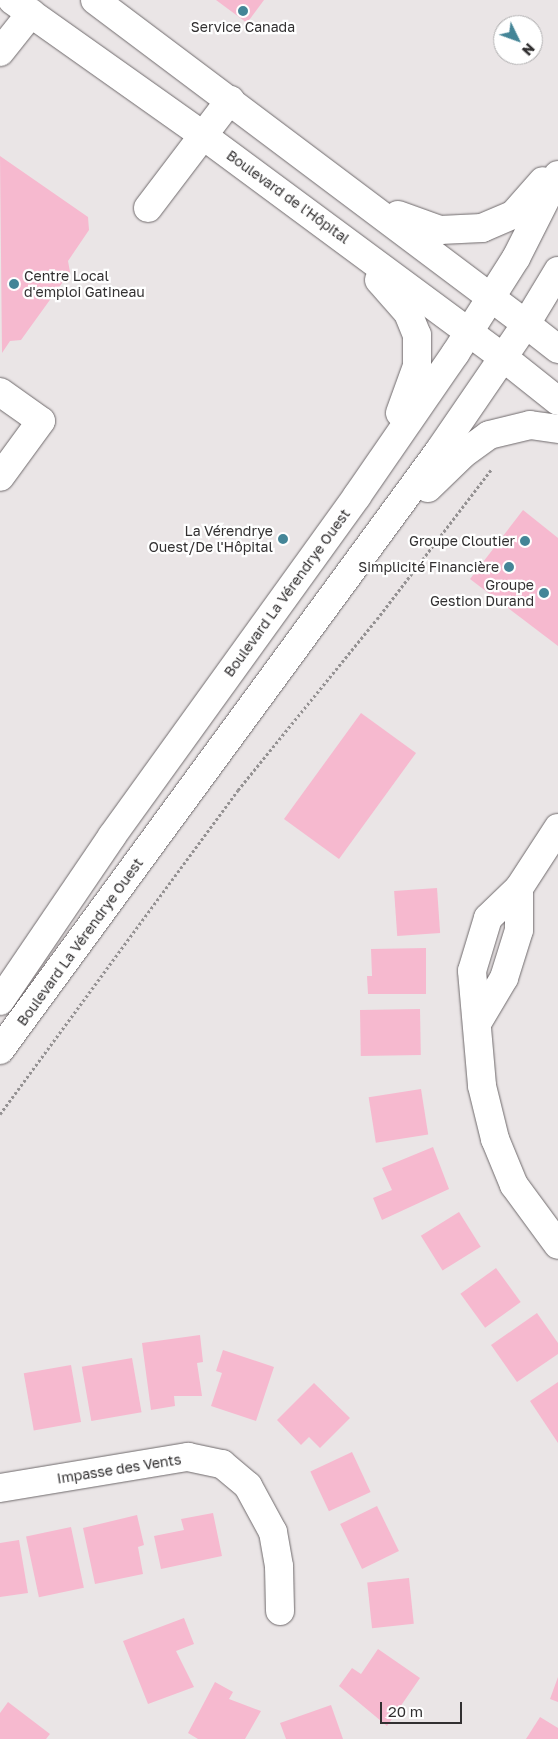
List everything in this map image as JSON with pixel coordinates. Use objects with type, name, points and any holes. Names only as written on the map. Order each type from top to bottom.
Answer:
[{"type":"main road","points":[[95,0],[367,202],[558,349]]},
{"type":"main road","points":[[0,52],[21,6]]},
{"type":"main road","name":"Boulevard de l'Hôpital","points":[[21,6],[318,219],[470,331],[558,401]]},
{"type":"main road","points":[[148,208],[202,134],[230,100]]},
{"type":"main road","points":[[367,202],[429,227],[454,231],[482,228],[513,215],[527,203],[558,158]]},
{"type":"main road","name":"Boulevard La Vérendrye Ouest","points":[[0,1001],[123,820],[357,496],[470,331],[492,297],[558,175]]},
{"type":"main road","points":[[318,219],[399,300],[408,313],[417,335],[418,366],[414,383],[357,496]]},
{"type":"main road","name":"Boulevard La Vérendrye Ouest","points":[[0,1050],[378,535],[504,358],[558,271]]},
{"type":"main road","points":[[0,392],[41,421],[0,477]]},
{"type":"main road","points":[[378,535],[463,454],[489,435],[530,425],[558,429]]},
{"type":"main road","points":[[558,828],[519,888],[519,930],[504,978],[479,1020],[482,1086],[495,1139],[514,1186],[558,1245]]},
{"type":"main road","name":"Impasse des Vents","points":[[0,1488],[188,1457],[222,1464],[248,1486],[272,1532],[279,1566],[280,1611]]},
{"type":"path","points":[[0,1114],[238,790],[377,619],[497,461]]},
{"type":"building","name":"Service Canada","points":[[216,0],[264,0],[247,23]]},
{"type":"building","points":[[0,156],[88,217],[89,230],[68,261],[70,272],[21,340],[10,341],[2,353]]},
{"type":"building","points":[[523,510],[558,538],[558,646],[470,579]]},
{"type":"building","points":[[361,713],[416,753],[339,859],[284,819]]},
{"type":"building","points":[[437,888],[440,933],[397,936],[394,891]]},
{"type":"building","points":[[426,948],[426,994],[368,994],[367,976],[372,976],[371,949]]},
{"type":"building","points":[[420,1009],[421,1055],[361,1056],[360,1010]]},
{"type":"building","points":[[421,1089],[428,1134],[376,1143],[369,1097]]},
{"type":"building","points":[[433,1147],[449,1189],[382,1220],[373,1198],[392,1190],[382,1168]]},
{"type":"building","points":[[459,1212],[481,1247],[443,1271],[421,1236]]},
{"type":"building","points":[[496,1268],[521,1302],[485,1328],[460,1294]]},
{"type":"building","points":[[537,1313],[558,1343],[558,1354],[517,1382],[491,1345]]},
{"type":"building","points":[[200,1335],[203,1362],[197,1363],[202,1396],[174,1396],[175,1406],[151,1410],[142,1343]]},
{"type":"building","points":[[223,1350],[274,1367],[256,1421],[211,1406],[222,1373],[216,1371]]},
{"type":"building","points":[[132,1358],[142,1412],[91,1421],[82,1367]]},
{"type":"building","points":[[71,1365],[81,1422],[34,1430],[24,1373]]},
{"type":"building","points":[[558,1382],[558,1443],[530,1401]]},
{"type":"building","points":[[314,1383],[350,1418],[320,1448],[309,1437],[301,1445],[277,1420]]},
{"type":"building","points":[[352,1452],[371,1492],[329,1511],[310,1471]]},
{"type":"building","points":[[377,1506],[399,1551],[362,1569],[340,1524]]},
{"type":"building","points":[[213,1513],[222,1556],[161,1569],[154,1536],[184,1530],[181,1519]]},
{"type":"building","points":[[137,1515],[144,1545],[138,1547],[143,1574],[95,1584],[83,1528]]},
{"type":"building","points":[[71,1527],[84,1588],[39,1597],[26,1537]]},
{"type":"building","points":[[19,1540],[28,1593],[0,1597],[0,1543]]},
{"type":"building","points":[[409,1578],[414,1624],[372,1628],[367,1582]]},
{"type":"building","points":[[184,1618],[194,1644],[176,1651],[194,1687],[148,1704],[123,1641]]},
{"type":"building","points":[[378,1649],[420,1678],[387,1726],[339,1686],[352,1668],[361,1674]]},
{"type":"building","points":[[558,1677],[558,1702],[550,1699]]},
{"type":"building","points":[[215,1682],[233,1692],[229,1699],[261,1711],[245,1739],[198,1739],[188,1733]]},
{"type":"building","points":[[8,1702],[50,1734],[46,1739],[0,1739],[0,1713]]},
{"type":"building","points":[[331,1705],[343,1739],[286,1739],[280,1723]]},
{"type":"building","points":[[540,1717],[558,1728],[558,1739],[526,1739]]},
{"type":"place","name":"Service Canada","points":[[243,11]]},
{"type":"place","name":"Centre Local d'emploi Gatineau","points":[[14,284]]},
{"type":"place","name":"La Vérendrye Ouest/De l'Hôpital","points":[[283,539]]},
{"type":"place","name":"Groupe Cloutier","points":[[525,541]]},
{"type":"place","name":"Simplicité Financière","points":[[509,567]]},
{"type":"place","name":"Groupe Gestion Durand","points":[[544,593]]}]
